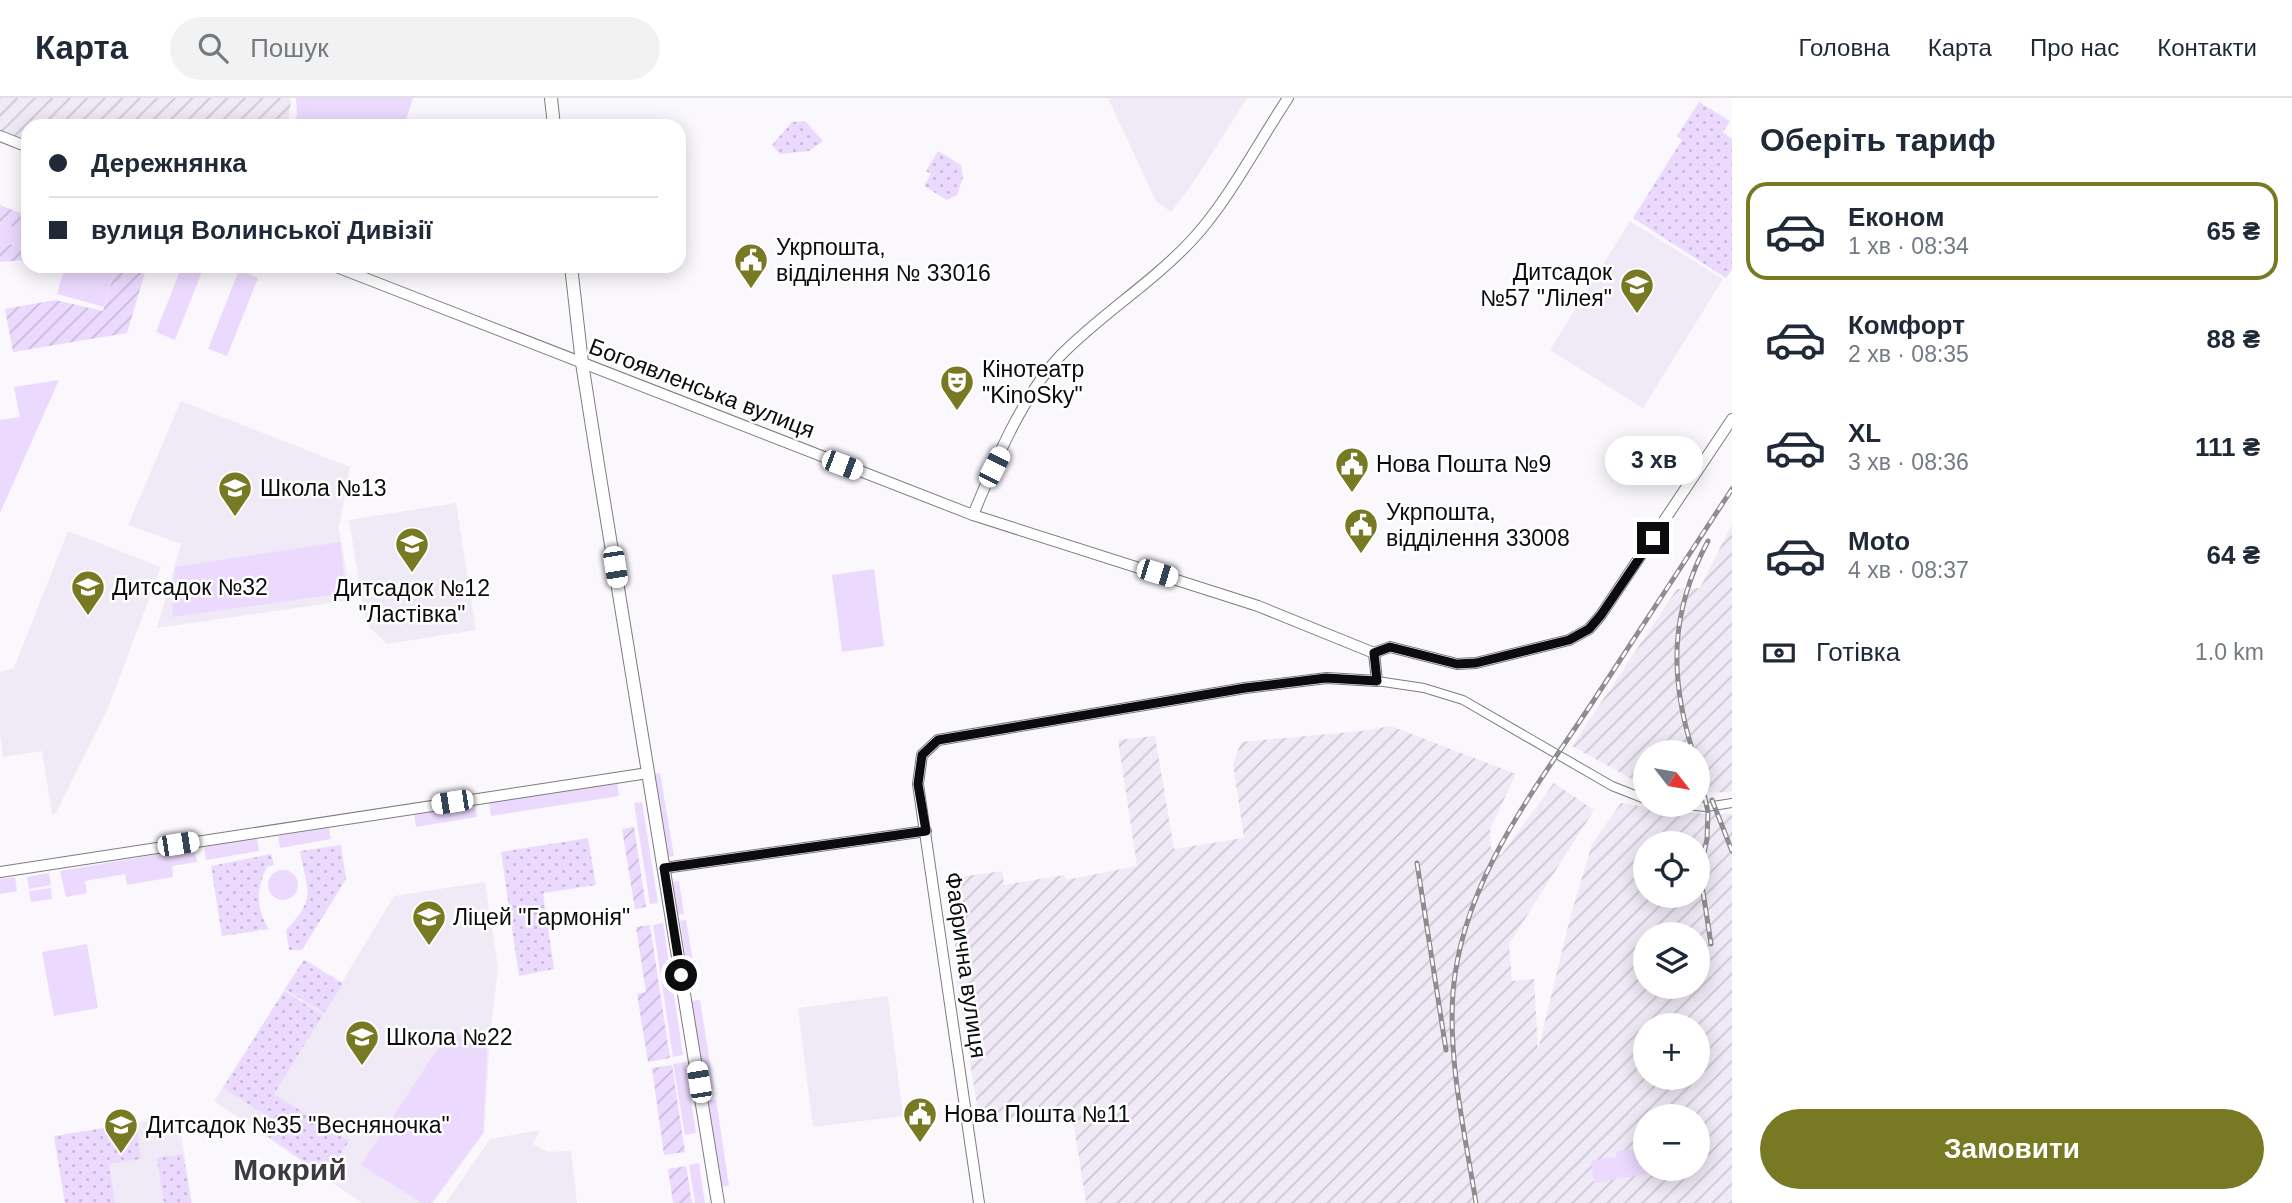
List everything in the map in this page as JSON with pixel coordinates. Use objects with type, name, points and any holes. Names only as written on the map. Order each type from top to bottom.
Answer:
[{"type":"main road","points":[[551,98],[553,119]]},
{"type":"main road","points":[[572,273],[582,363],[718,1203]]},
{"type":"street","points":[[973,515],[998,458],[1040,381],[1058,358],[1193,239],[1220,203],[1288,98]]},
{"type":"street","points":[[0,135],[21,143]]},
{"type":"street","name":"Богоявленська вулиця","points":[[352,273],[973,515],[1258,606],[1374,653]]},
{"type":"street","points":[[1633,794],[1612,786],[1463,700],[1424,688],[1377,681],[1374,653],[1390,647],[1457,664],[1476,663],[1569,640],[1589,629],[1732,419]]},
{"type":"street","name":"Фабрична вулиця","points":[[979,1203],[918,784],[922,755],[938,740],[1245,688],[1326,678],[1377,681]]},
{"type":"street","points":[[0,872],[648,773]]},
{"type":"street","points":[[1710,807],[1732,803]]},
{"type":"street","points":[[664,868],[926,831]]},
{"type":"shaded area","points":[[0,98],[290,98],[291,103],[288,119],[21,119],[21,144],[0,136]]},
{"type":"shaded area","points":[[296,98],[413,98],[406,119],[295,119]]},
{"type":"shaded area","points":[[1108,98],[1247,98],[1193,183],[1171,212],[1156,201]]},
{"type":"shaded area","points":[[1699,102],[1730,121],[1723,132],[1732,139],[1732,269],[1726,278],[1633,218],[1682,140],[1677,136]]},
{"type":"shaded area","points":[[805,121],[823,141],[809,151],[780,154],[772,145],[792,122]]},
{"type":"shaded area","points":[[938,151],[961,165],[963,177],[957,195],[947,200],[924,186],[931,174],[926,171]]},
{"type":"shaded area","points":[[0,205],[21,213],[21,230],[0,222]]},
{"type":"shaded area","name":"Дитсадок №57 \"Лілея\"","points":[[1630,221],[1723,279],[1643,408],[1550,350]]},
{"type":"shaded area","points":[[0,222],[21,230],[21,244],[0,245]]},
{"type":"shaded area","points":[[21,244],[21,260],[0,262],[0,245]]},
{"type":"shaded area","points":[[63,273],[114,273],[104,307],[57,294]]},
{"type":"shaded area","points":[[114,273],[145,273],[127,333],[13,352],[5,309],[55,300],[103,311]]},
{"type":"shaded area","points":[[179,273],[201,273],[175,340],[156,332]]},
{"type":"shaded area","points":[[238,273],[258,278],[227,356],[208,349]]},
{"type":"shaded area","points":[[59,380],[0,513],[0,420],[20,417],[14,387]]},
{"type":"shaded area","name":"Школа №13","points":[[181,401],[350,467],[339,528],[351,600],[157,628],[181,544],[128,525]]},
{"type":"shaded area","name":"Дитсадок №12 \"Ластівка\"","points":[[456,503],[476,630],[387,644],[366,624],[349,520]]},
{"type":"shaded area","points":[[1732,524],[1732,792],[1710,793],[1710,740],[1633,740],[1633,780],[1572,746],[1677,589],[1700,588]]},
{"type":"shaded area","name":"Дитсадок №32","points":[[68,531],[161,567],[108,708],[56,813],[52,814],[42,751],[3,757],[0,734],[0,672],[14,668]]},
{"type":"shaded area","points":[[340,542],[346,593],[172,617],[175,567]]},
{"type":"shaded area","points":[[874,569],[884,646],[842,652],[832,575]]},
{"type":"shaded area","points":[[1391,726],[1516,774],[1490,829],[1491,849],[1501,855],[1554,783],[1594,810],[1509,944],[1512,981],[1534,979],[1538,1050],[1570,918],[1592,844],[1621,803],[1633,805],[1633,817],[1710,817],[1710,814],[1732,814],[1732,1203],[1086,1203],[1071,1107],[980,1124],[957,982],[959,975],[946,879],[1002,871],[1004,885],[1064,875],[1066,880],[1137,866],[1118,740],[1155,736],[1174,849],[1244,838],[1233,764],[1241,742]]},
{"type":"shaded area","points":[[660,773],[674,856],[667,857],[653,774]]},
{"type":"shaded area","points":[[617,782],[619,796],[491,816],[489,802]]},
{"type":"shaded area","points":[[642,802],[658,903],[650,904],[634,803]]},
{"type":"shaded area","points":[[475,805],[477,817],[416,827],[414,814]]},
{"type":"shaded area","points":[[634,827],[646,907],[635,909],[622,829]]},
{"type":"shaded area","points":[[329,828],[331,839],[280,848],[278,836]]},
{"type":"shaded area","points":[[257,838],[259,851],[206,860],[204,847]]},
{"type":"shaded area","points":[[588,838],[596,885],[543,893],[554,969],[519,976],[501,852]]},
{"type":"shaded area","points":[[341,845],[346,879],[302,950],[289,950],[286,930],[303,909],[308,893],[300,851]]},
{"type":"shaded area","points":[[194,848],[197,862],[172,866],[173,877],[127,885],[125,874],[85,881],[87,893],[66,897],[60,871]]},
{"type":"shaded area","points":[[271,854],[274,865],[267,867],[259,891],[262,914],[269,929],[222,936],[211,866]]},
{"type":"shaded area","points":[[283,870],[289,871],[297,879],[297,891],[289,899],[283,900],[277,899],[269,891],[268,885],[269,879],[277,871]]},
{"type":"shaded area","points":[[49,873],[51,885],[29,889],[27,877]]},
{"type":"shaded area","points":[[15,877],[17,891],[0,894],[0,879]]},
{"type":"shaded area","points":[[679,881],[684,914],[678,915],[673,882]]},
{"type":"shaded area","name":"Школа №22","points":[[485,882],[498,968],[490,1036],[484,1133],[433,1203],[362,1203],[214,1101],[304,959],[342,982],[394,896]]},
{"type":"shaded area","points":[[51,888],[52,899],[31,902],[29,891]]},
{"type":"shaded area","points":[[686,920],[697,985],[690,986],[680,921]]},
{"type":"shaded area","points":[[663,923],[683,1055],[673,1057],[653,925]]},
{"type":"shaded area","points":[[650,925],[670,1058],[648,1062],[637,994],[646,992],[636,927]]},
{"type":"shaded area","points":[[87,944],[98,1008],[54,1016],[42,952]]},
{"type":"shaded area","points":[[304,960],[343,984],[324,1013],[285,989]]},
{"type":"shaded area","points":[[284,991],[323,1015],[274,1094],[349,1141],[326,1176],[263,1133],[272,1119],[223,1088]]},
{"type":"shaded area","points":[[888,996],[903,1116],[813,1127],[798,1008]]},
{"type":"shaded area","points":[[700,1000],[714,1089],[705,1090],[691,1001]]},
{"type":"shaded area","points":[[450,1030],[487,1050],[483,1133],[431,1203],[422,1203],[361,1165]]},
{"type":"shaded area","points":[[685,1062],[696,1133],[685,1135],[673,1064]]},
{"type":"shaded area","points":[[672,1065],[685,1152],[664,1155],[652,1068]]},
{"type":"shaded area","points":[[716,1099],[729,1186],[720,1187],[707,1101]]},
{"type":"shaded area","name":"Дитсадок №35 \"Весняночка\"","points":[[178,1116],[192,1203],[65,1203],[54,1136]]},
{"type":"shaded area","points":[[136,1123],[141,1159],[109,1164],[115,1203],[65,1203],[54,1136]]},
{"type":"shaded area","points":[[540,1130],[533,1144],[548,1152],[571,1151],[577,1203],[446,1203],[490,1139]]},
{"type":"shaded area","points":[[1633,1149],[1633,1176],[1594,1183],[1591,1161],[1616,1157],[1616,1152]]},
{"type":"shaded area","points":[[183,1154],[191,1203],[164,1203],[157,1158]]},
{"type":"shaded area","points":[[699,1163],[705,1203],[695,1203],[689,1165]]},
{"type":"shaded area","points":[[686,1166],[692,1203],[673,1203],[668,1169]]},
{"type":"railway","points":[[1476,1203],[1458,1098],[1452,1018],[1459,952],[1470,913],[1485,876],[1524,805],[1732,489]]},
{"type":"railway","points":[[1690,740],[1680,697],[1677,645],[1686,593],[1708,541]]},
{"type":"railway","points":[[1712,800],[1732,851]]},
{"type":"railway","points":[[1708,817],[1707,839],[1700,872],[1711,944]]},
{"type":"railway","points":[[1417,863],[1446,1050]]},
{"type":"place","name":"Укрпошта, відділення № 33016","points":[[751,290]]},
{"type":"place","name":"Дитсадок №57 \"Лілея\"","points":[[1637,315]]},
{"type":"place","name":"Кінотеатр \"KinoSky\"","points":[[957,412]]},
{"type":"place","name":"Нова Пошта №9","points":[[1352,494]]},
{"type":"place","name":"Школа №13","points":[[235,518]]},
{"type":"place","name":"Укрпошта, відділення 33008","points":[[1361,555]]},
{"type":"place","name":"Дитсадок №12 \"Ластівка\"","points":[[412,574]]},
{"type":"place","name":"Дитсадок №32","points":[[88,617]]},
{"type":"place","name":"Ліцей \"Гармонія\"","points":[[429,947]]},
{"type":"place","name":"Школа №22","points":[[362,1067]]},
{"type":"place","name":"Нова Пошта №11","points":[[920,1144]]},
{"type":"place","name":"Дитсадок №35 \"Весняночка\"","points":[[121,1155]]},
{"type":"district","name":"Мокрий","points":[[290,1169]]},
{"type":"route","points":[[681,975],[664,868],[926,831],[918,784],[922,755],[938,740],[1245,688],[1326,678],[1377,681],[1374,653],[1390,647],[1457,664],[1476,663],[1569,640],[1589,629],[1601,615],[1653,538]]}]
